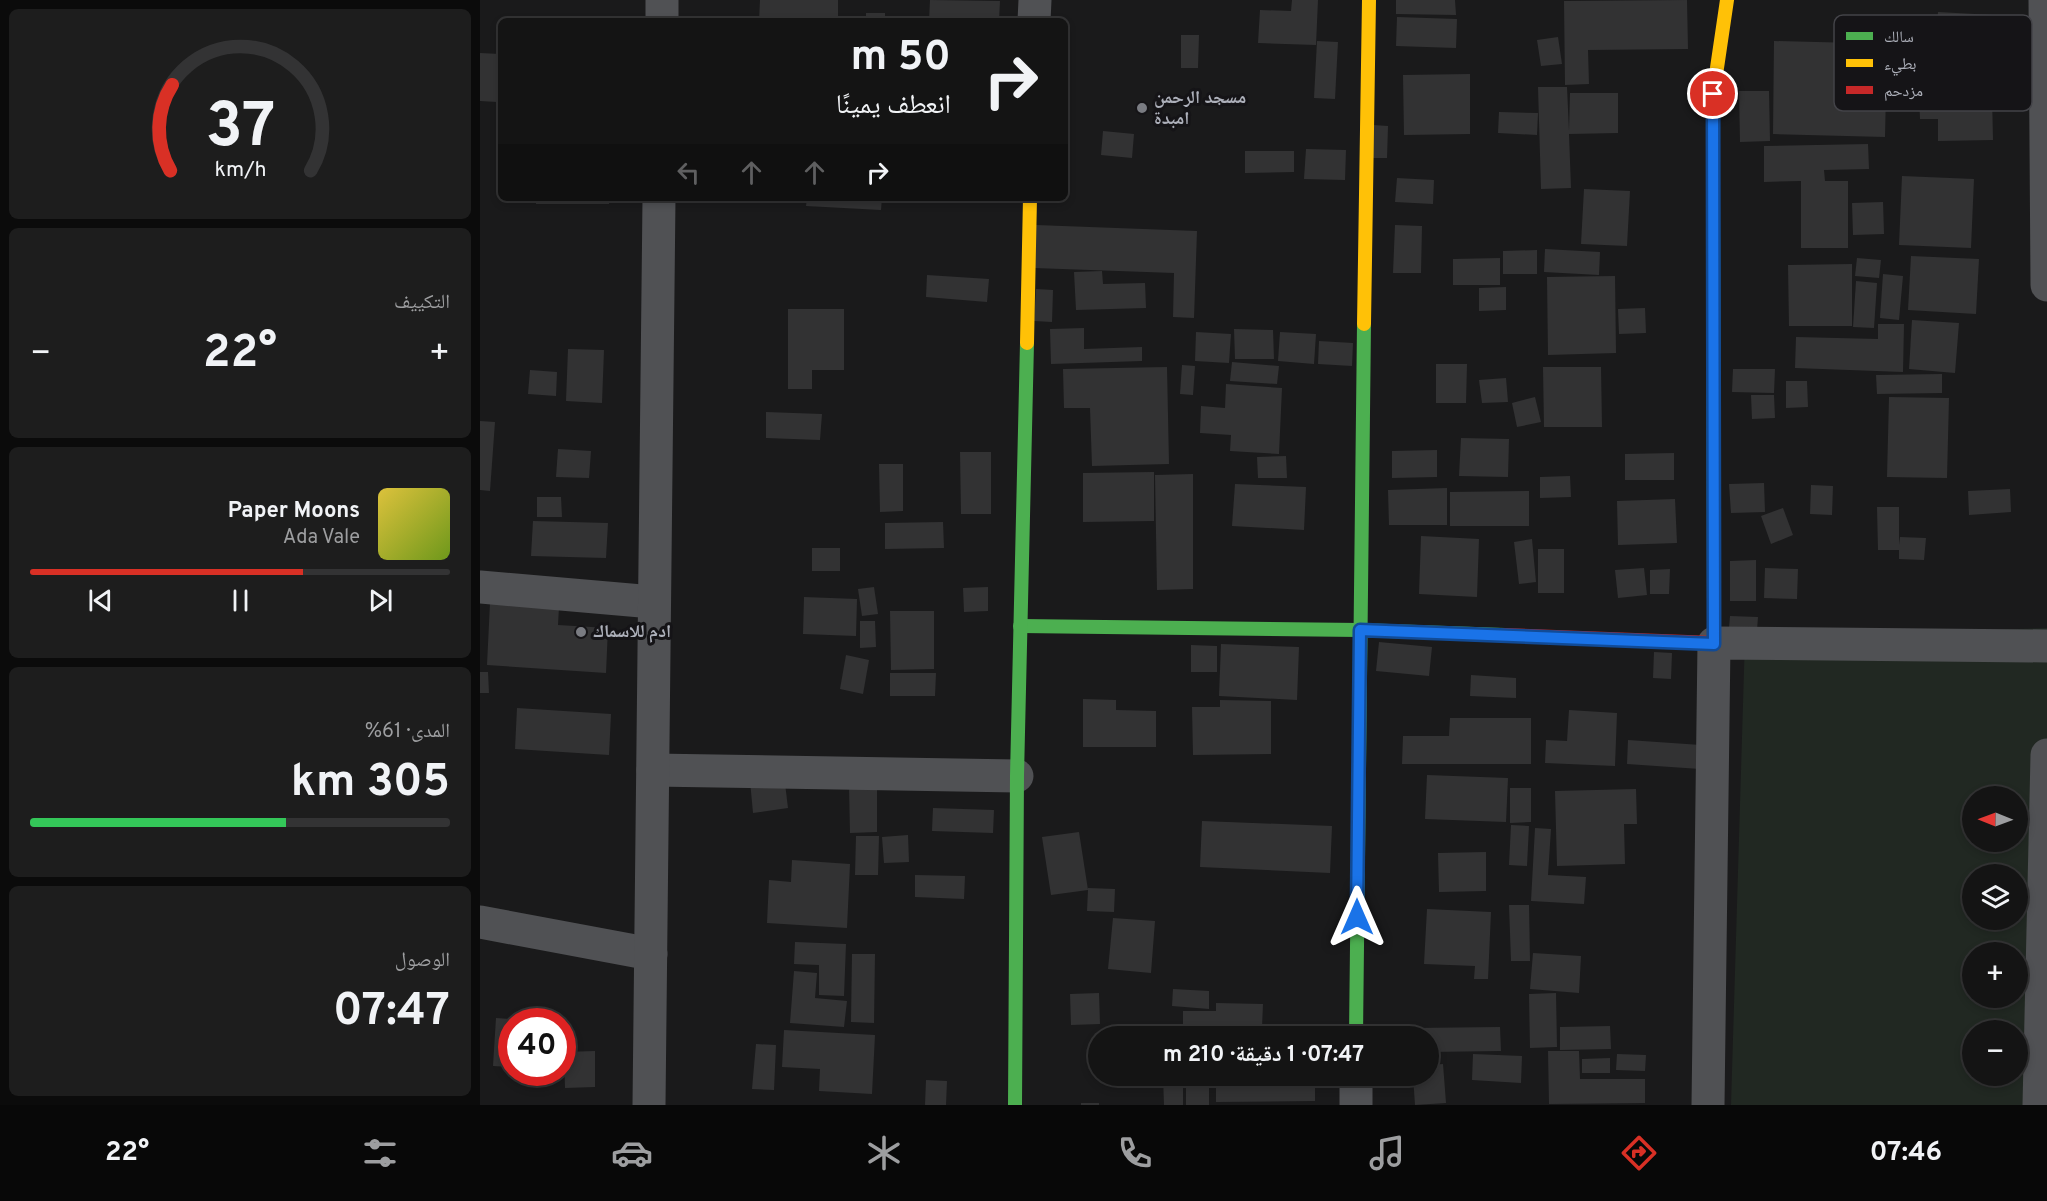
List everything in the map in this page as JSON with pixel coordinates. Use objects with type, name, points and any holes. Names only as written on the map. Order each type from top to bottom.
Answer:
[{"type":"street","points":[[662,0],[662,18]]},
{"type":"street","points":[[1034,18],[1035,0]]},
{"type":"street","points":[[1356,1026],[1369,0]]},
{"type":"street","points":[[1708,1105],[1714,644],[1713,94],[1727,0]]},
{"type":"street","points":[[2045,0],[2047,285]]},
{"type":"street","points":[[649,1105],[659,201]]},
{"type":"street","points":[[1015,1105],[1017,776],[1030,201]]},
{"type":"street","points":[[480,587],[653,602]]},
{"type":"street","points":[[1020,626],[1360,630],[1714,644],[2047,646]]},
{"type":"street","points":[[2039,1105],[2047,755]]},
{"type":"street","points":[[652,770],[1017,776]]},
{"type":"street","points":[[480,922],[651,954]]},
{"type":"street","points":[[1356,1086],[1356,1105]]},
{"type":"shaded area","points":[[2047,628],[2047,1105],[1731,1105],[1745,637]]},
{"type":"building","points":[[760,0],[838,0],[838,18],[759,18]]},
{"type":"building","points":[[930,0],[1000,1],[999,18],[929,18]]},
{"type":"building","points":[[1292,0],[1318,0],[1316,45],[1258,43],[1260,10],[1291,11]]},
{"type":"building","points":[[1396,0],[1455,0],[1456,15],[1396,14]]},
{"type":"building","points":[[1687,0],[1688,49],[1588,50],[1589,84],[1565,85],[1564,1]]},
{"type":"building","points":[[1938,12],[1993,15],[1938,15]]},
{"type":"building","points":[[866,13],[885,13],[885,18],[866,18]]},
{"type":"building","points":[[597,16],[597,18],[570,18]]},
{"type":"building","points":[[1397,17],[1457,19],[1456,48],[1396,46]]},
{"type":"building","points":[[1181,35],[1199,35],[1198,68],[1181,68]]},
{"type":"building","points":[[1558,37],[1562,64],[1541,66],[1537,40]]},
{"type":"building","points":[[1317,41],[1338,42],[1335,99],[1314,98]]},
{"type":"building","points":[[1774,41],[1834,42],[1834,111],[1886,111],[1885,137],[1773,134]]},
{"type":"building","points":[[480,53],[498,54],[497,102],[480,101]]},
{"type":"building","points":[[1470,74],[1470,134],[1404,135],[1403,75]]},
{"type":"building","points":[[1538,87],[1567,87],[1569,131],[1570,93],[1618,93],[1618,133],[1569,134],[1571,188],[1541,189]]},
{"type":"building","points":[[1739,91],[1769,91],[1770,141],[1740,142]]},
{"type":"building","points":[[1920,111],[1992,111],[1993,140],[1938,141],[1938,119],[1920,119]]},
{"type":"building","points":[[1499,112],[1538,113],[1537,135],[1498,133]]},
{"type":"building","points":[[1373,125],[1388,126],[1387,158],[1373,158]]},
{"type":"building","points":[[1103,131],[1134,134],[1132,158],[1101,155]]},
{"type":"building","points":[[1868,144],[1869,169],[1824,170],[1825,181],[1848,181],[1848,248],[1801,248],[1801,181],[1764,182],[1764,146]]},
{"type":"building","points":[[1306,149],[1346,150],[1345,180],[1304,179]]},
{"type":"building","points":[[1245,151],[1294,151],[1294,172],[1245,173]]},
{"type":"building","points":[[1902,176],[1974,179],[1971,248],[1899,245]]},
{"type":"building","points":[[1397,178],[1434,180],[1433,204],[1395,202]]},
{"type":"building","points":[[1584,189],[1630,191],[1627,246],[1581,244]]},
{"type":"building","points":[[536,201],[609,201],[609,204],[536,204]]},
{"type":"building","points":[[807,201],[882,201],[881,210],[806,206]]},
{"type":"building","points":[[1883,202],[1884,234],[1853,235],[1852,203]]},
{"type":"building","points":[[1036,225],[1197,231],[1194,318],[1173,317],[1174,273],[1034,268]]},
{"type":"building","points":[[1395,225],[1422,226],[1421,273],[1393,273]]},
{"type":"building","points":[[1545,249],[1600,252],[1599,275],[1544,272]]},
{"type":"building","points":[[1537,250],[1537,274],[1503,274],[1503,251]]},
{"type":"building","points":[[1911,256],[1979,259],[1976,314],[1908,310]]},
{"type":"building","points":[[1500,258],[1500,285],[1453,285],[1453,259]]},
{"type":"building","points":[[1857,258],[1881,260],[1879,278],[1855,276]]},
{"type":"building","points":[[1852,264],[1852,326],[1789,326],[1788,265]]},
{"type":"building","points":[[1102,271],[1103,284],[1145,283],[1146,308],[1076,310],[1074,272]]},
{"type":"building","points":[[1883,274],[1903,276],[1899,320],[1880,318]]},
{"type":"building","points":[[927,275],[989,279],[987,302],[926,297]]},
{"type":"building","points":[[1615,276],[1616,353],[1548,355],[1547,277]]},
{"type":"building","points":[[1856,281],[1877,283],[1874,328],[1853,327]]},
{"type":"building","points":[[1506,287],[1506,310],[1479,311],[1479,288]]},
{"type":"building","points":[[1036,289],[1053,290],[1052,322],[1034,321]]},
{"type":"building","points":[[1645,308],[1646,333],[1619,334],[1618,309]]},
{"type":"building","points":[[788,309],[844,309],[844,370],[812,370],[812,389],[788,389]]},
{"type":"building","points":[[1912,320],[1959,323],[1955,373],[1909,369]]},
{"type":"building","points":[[1878,324],[1904,324],[1903,372],[1795,368],[1796,337],[1878,339]]},
{"type":"building","points":[[1084,328],[1084,349],[1142,347],[1142,361],[1051,364],[1050,329]]},
{"type":"building","points":[[1234,329],[1273,330],[1274,359],[1235,359]]},
{"type":"building","points":[[1196,332],[1231,334],[1229,363],[1195,361]]},
{"type":"building","points":[[1280,332],[1316,334],[1314,364],[1278,361]]},
{"type":"building","points":[[1319,341],[1353,343],[1352,366],[1318,364]]},
{"type":"building","points":[[568,349],[604,350],[602,403],[566,401]]},
{"type":"building","points":[[1232,362],[1279,366],[1277,384],[1230,381]]},
{"type":"building","points":[[1436,364],[1467,364],[1466,403],[1436,403]]},
{"type":"building","points":[[1182,365],[1195,366],[1193,395],[1180,394]]},
{"type":"building","points":[[1167,367],[1169,464],[1092,466],[1090,408],[1064,408],[1063,369]]},
{"type":"building","points":[[1543,367],[1601,367],[1602,427],[1544,427]]},
{"type":"building","points":[[1733,369],[1775,369],[1774,393],[1732,392]]},
{"type":"building","points":[[530,370],[557,372],[556,396],[528,394]]},
{"type":"building","points":[[1942,374],[1942,393],[1877,394],[1876,375]]},
{"type":"building","points":[[1506,378],[1508,402],[1482,403],[1479,380]]},
{"type":"building","points":[[1786,381],[1807,381],[1808,407],[1786,408]]},
{"type":"building","points":[[1226,384],[1282,388],[1279,454],[1230,451],[1231,435],[1200,433],[1201,406],[1225,408]]},
{"type":"building","points":[[1751,395],[1774,395],[1775,418],[1752,419]]},
{"type":"building","points":[[1535,397],[1541,422],[1517,427],[1512,403]]},
{"type":"building","points":[[1889,397],[1949,398],[1947,478],[1887,477]]},
{"type":"building","points":[[766,412],[822,414],[820,440],[766,438]]},
{"type":"building","points":[[480,421],[495,422],[490,491],[480,490]]},
{"type":"building","points":[[1461,438],[1509,439],[1508,477],[1459,476]]},
{"type":"building","points":[[558,449],[591,451],[589,478],[556,477]]},
{"type":"building","points":[[1437,450],[1437,477],[1392,478],[1392,451]]},
{"type":"building","points":[[960,452],[991,452],[991,514],[961,514]]},
{"type":"building","points":[[1674,453],[1674,480],[1625,480],[1625,454]]},
{"type":"building","points":[[1286,456],[1287,478],[1258,478],[1257,457]]},
{"type":"building","points":[[879,464],[903,464],[903,511],[880,512]]},
{"type":"building","points":[[1154,472],[1154,521],[1083,522],[1083,473]]},
{"type":"building","points":[[1193,474],[1193,589],[1157,590],[1155,475]]},
{"type":"building","points":[[1570,476],[1571,497],[1540,498],[1540,477]]},
{"type":"building","points":[[1764,483],[1765,512],[1731,513],[1729,484]]},
{"type":"building","points":[[1235,484],[1306,487],[1304,530],[1232,526]]},
{"type":"building","points":[[1811,485],[1833,486],[1832,515],[1810,514]]},
{"type":"building","points":[[1447,488],[1447,525],[1389,525],[1388,490]]},
{"type":"building","points":[[2010,489],[2011,512],[1969,515],[1968,491]]},
{"type":"building","points":[[1529,491],[1529,526],[1450,526],[1450,492]]},
{"type":"building","points":[[537,497],[561,497],[562,517],[537,517]]},
{"type":"building","points":[[1675,499],[1677,543],[1618,545],[1617,501]]},
{"type":"building","points":[[1877,507],[1899,507],[1899,545],[1900,537],[1926,538],[1924,560],[1899,559],[1899,550],[1878,550]]},
{"type":"building","points":[[1783,508],[1793,535],[1771,544],[1761,516]]},
{"type":"building","points":[[533,521],[608,523],[606,558],[531,556]]},
{"type":"building","points":[[943,522],[944,548],[885,549],[885,523]]},
{"type":"building","points":[[1421,536],[1479,539],[1477,597],[1419,594]]},
{"type":"building","points":[[1532,539],[1536,582],[1519,584],[1514,542]]},
{"type":"building","points":[[812,548],[840,548],[840,571],[812,571]]},
{"type":"building","points":[[1538,549],[1564,549],[1564,593],[1538,593]]},
{"type":"building","points":[[1756,560],[1756,601],[1730,601],[1730,561]]},
{"type":"building","points":[[1644,568],[1647,595],[1618,598],[1615,570]]},
{"type":"building","points":[[1765,568],[1798,569],[1797,599],[1764,598]]},
{"type":"building","points":[[1670,569],[1669,594],[1650,594],[1650,570]]},
{"type":"building","points":[[874,587],[878,614],[862,616],[858,589]]},
{"type":"building","points":[[988,587],[988,611],[964,612],[963,588]]},
{"type":"building","points":[[804,597],[857,599],[856,636],[803,634]]},
{"type":"building","points":[[490,603],[559,607],[558,625],[608,628],[606,673],[487,665]]},
{"type":"building","points":[[890,611],[934,611],[934,669],[891,670]]},
{"type":"building","points":[[1730,616],[1758,617],[1757,630],[1729,628]]},
{"type":"building","points":[[860,621],[875,621],[876,647],[860,648]]},
{"type":"building","points":[[1379,642],[1432,647],[1429,676],[1376,671]]},
{"type":"building","points":[[1221,644],[1299,647],[1297,700],[1219,696]]},
{"type":"building","points":[[1191,645],[1217,646],[1217,672],[1191,672]]},
{"type":"building","points":[[1654,652],[1672,653],[1671,679],[1653,678]]},
{"type":"building","points":[[846,655],[869,660],[863,694],[840,689]]},
{"type":"building","points":[[480,672],[488,672],[489,693],[480,693]]},
{"type":"building","points":[[890,673],[936,673],[935,696],[890,696]]},
{"type":"building","points":[[1471,675],[1516,678],[1516,698],[1470,696]]},
{"type":"building","points":[[1083,699],[1116,700],[1116,710],[1156,711],[1156,747],[1083,747]]},
{"type":"building","points":[[1220,700],[1271,701],[1271,754],[1193,755],[1192,707],[1220,707]]},
{"type":"building","points":[[517,708],[611,714],[609,755],[515,749]]},
{"type":"building","points":[[1569,710],[1617,713],[1615,766],[1545,763],[1546,740],[1567,741]]},
{"type":"building","points":[[1450,718],[1531,718],[1531,764],[1402,764],[1403,736],[1449,736]]},
{"type":"building","points":[[1628,740],[1701,745],[1700,769],[1627,764]]},
{"type":"building","points":[[783,767],[788,808],[753,813],[749,770]]},
{"type":"building","points":[[1427,775],[1508,778],[1506,822],[1425,819]]},
{"type":"building","points":[[849,785],[877,785],[877,832],[850,833]]},
{"type":"building","points":[[1510,788],[1531,788],[1531,822],[1510,823]]},
{"type":"building","points":[[1636,789],[1637,824],[1624,824],[1625,864],[1557,866],[1555,791]]},
{"type":"building","points":[[933,808],[994,810],[993,833],[932,831]]},
{"type":"building","points":[[1202,821],[1332,826],[1330,873],[1200,867]]},
{"type":"building","points":[[1511,825],[1529,826],[1527,866],[1509,865]]},
{"type":"building","points":[[1535,828],[1551,829],[1548,875],[1586,877],[1584,904],[1531,901]]},
{"type":"building","points":[[1079,832],[1088,890],[1051,895],[1042,837]]},
{"type":"building","points":[[908,835],[909,862],[884,863],[882,837]]},
{"type":"building","points":[[856,836],[879,836],[878,875],[855,875]]},
{"type":"building","points":[[1486,852],[1486,891],[1439,892],[1438,853]]},
{"type":"building","points":[[792,860],[850,864],[847,928],[767,923],[769,880],[791,882]]},
{"type":"building","points":[[915,875],[965,876],[964,899],[915,897]]},
{"type":"building","points":[[1088,888],[1115,889],[1114,912],[1087,911]]},
{"type":"building","points":[[1509,905],[1529,905],[1530,961],[1511,961]]},
{"type":"building","points":[[1427,909],[1491,912],[1488,979],[1474,979],[1475,966],[1424,964]]},
{"type":"building","points":[[1113,918],[1155,921],[1151,973],[1108,969]]},
{"type":"building","points":[[795,942],[846,944],[844,996],[819,995],[819,965],[794,964]]},
{"type":"building","points":[[1533,953],[1581,956],[1579,993],[1530,989]]},
{"type":"building","points":[[852,954],[875,954],[874,1023],[851,1022]]},
{"type":"building","points":[[794,971],[817,973],[815,998],[847,1001],[844,1027],[790,1023]]},
{"type":"building","points":[[1173,989],[1209,991],[1209,1009],[1172,1006]]},
{"type":"building","points":[[1099,993],[1100,1024],[1071,1025],[1070,994]]},
{"type":"building","points":[[1556,993],[1557,1047],[1530,1048],[1529,994]]},
{"type":"building","points":[[1216,1003],[1263,1004],[1262,1026],[1183,1026],[1183,1011],[1216,1011]]},
{"type":"building","points":[[496,1018],[498,1018],[498,1066],[493,1066]]},
{"type":"building","points":[[1610,1026],[1611,1049],[1560,1050],[1560,1027]]},
{"type":"building","points":[[1500,1027],[1501,1051],[1439,1052],[1439,1028]]},
{"type":"building","points":[[784,1030],[875,1035],[872,1094],[819,1091],[820,1069],[782,1067]]},
{"type":"building","points":[[756,1044],[776,1045],[774,1090],[752,1089]]},
{"type":"building","points":[[595,1051],[595,1087],[565,1088],[565,1086],[576,1086],[576,1052]]},
{"type":"building","points":[[1548,1051],[1579,1051],[1580,1079],[1645,1079],[1645,1103],[1549,1104]]},
{"type":"building","points":[[1473,1054],[1522,1056],[1521,1083],[1472,1080]]},
{"type":"building","points":[[1617,1054],[1646,1055],[1645,1071],[1616,1070]]},
{"type":"building","points":[[1610,1058],[1610,1073],[1582,1073],[1582,1059]]},
{"type":"building","points":[[1439,1064],[1443,1064],[1446,1103],[1415,1105],[1414,1086],[1439,1086]]},
{"type":"building","points":[[926,1080],[947,1081],[946,1105],[925,1105]]},
{"type":"building","points":[[1163,1086],[1183,1086],[1183,1105],[1164,1105]]},
{"type":"building","points":[[1186,1086],[1209,1086],[1209,1105],[1186,1105]]},
{"type":"building","points":[[1216,1086],[1315,1086],[1315,1101],[1216,1102]]},
{"type":"building","points":[[1081,1103],[1099,1103],[1099,1105],[1081,1105]]},
{"type":"traffic: fast","points":[[1713,197],[1714,605]]},
{"type":"traffic: fast","points":[[1356,1026],[1364,324]]},
{"type":"traffic: fast","points":[[1015,1105],[1017,776],[1027,343]]},
{"type":"traffic: fast","points":[[1020,626],[1360,630],[1505,635]]},
{"type":"traffic: slow","points":[[1364,324],[1369,0]]},
{"type":"traffic: slow","points":[[1713,197],[1713,95],[1727,0]]},
{"type":"traffic: slow","points":[[1027,343],[1030,201]]},
{"type":"traffic: jam","points":[[1505,635],[1714,643],[1714,605]]},
{"type":"place","name":"مسجد الرحمن امبدة","points":[[1142,108]]},
{"type":"place","name":"ادم للاسماك","points":[[581,632]]},
{"type":"route","points":[[1357,917],[1360,630],[1714,644],[1713,94]]}]
